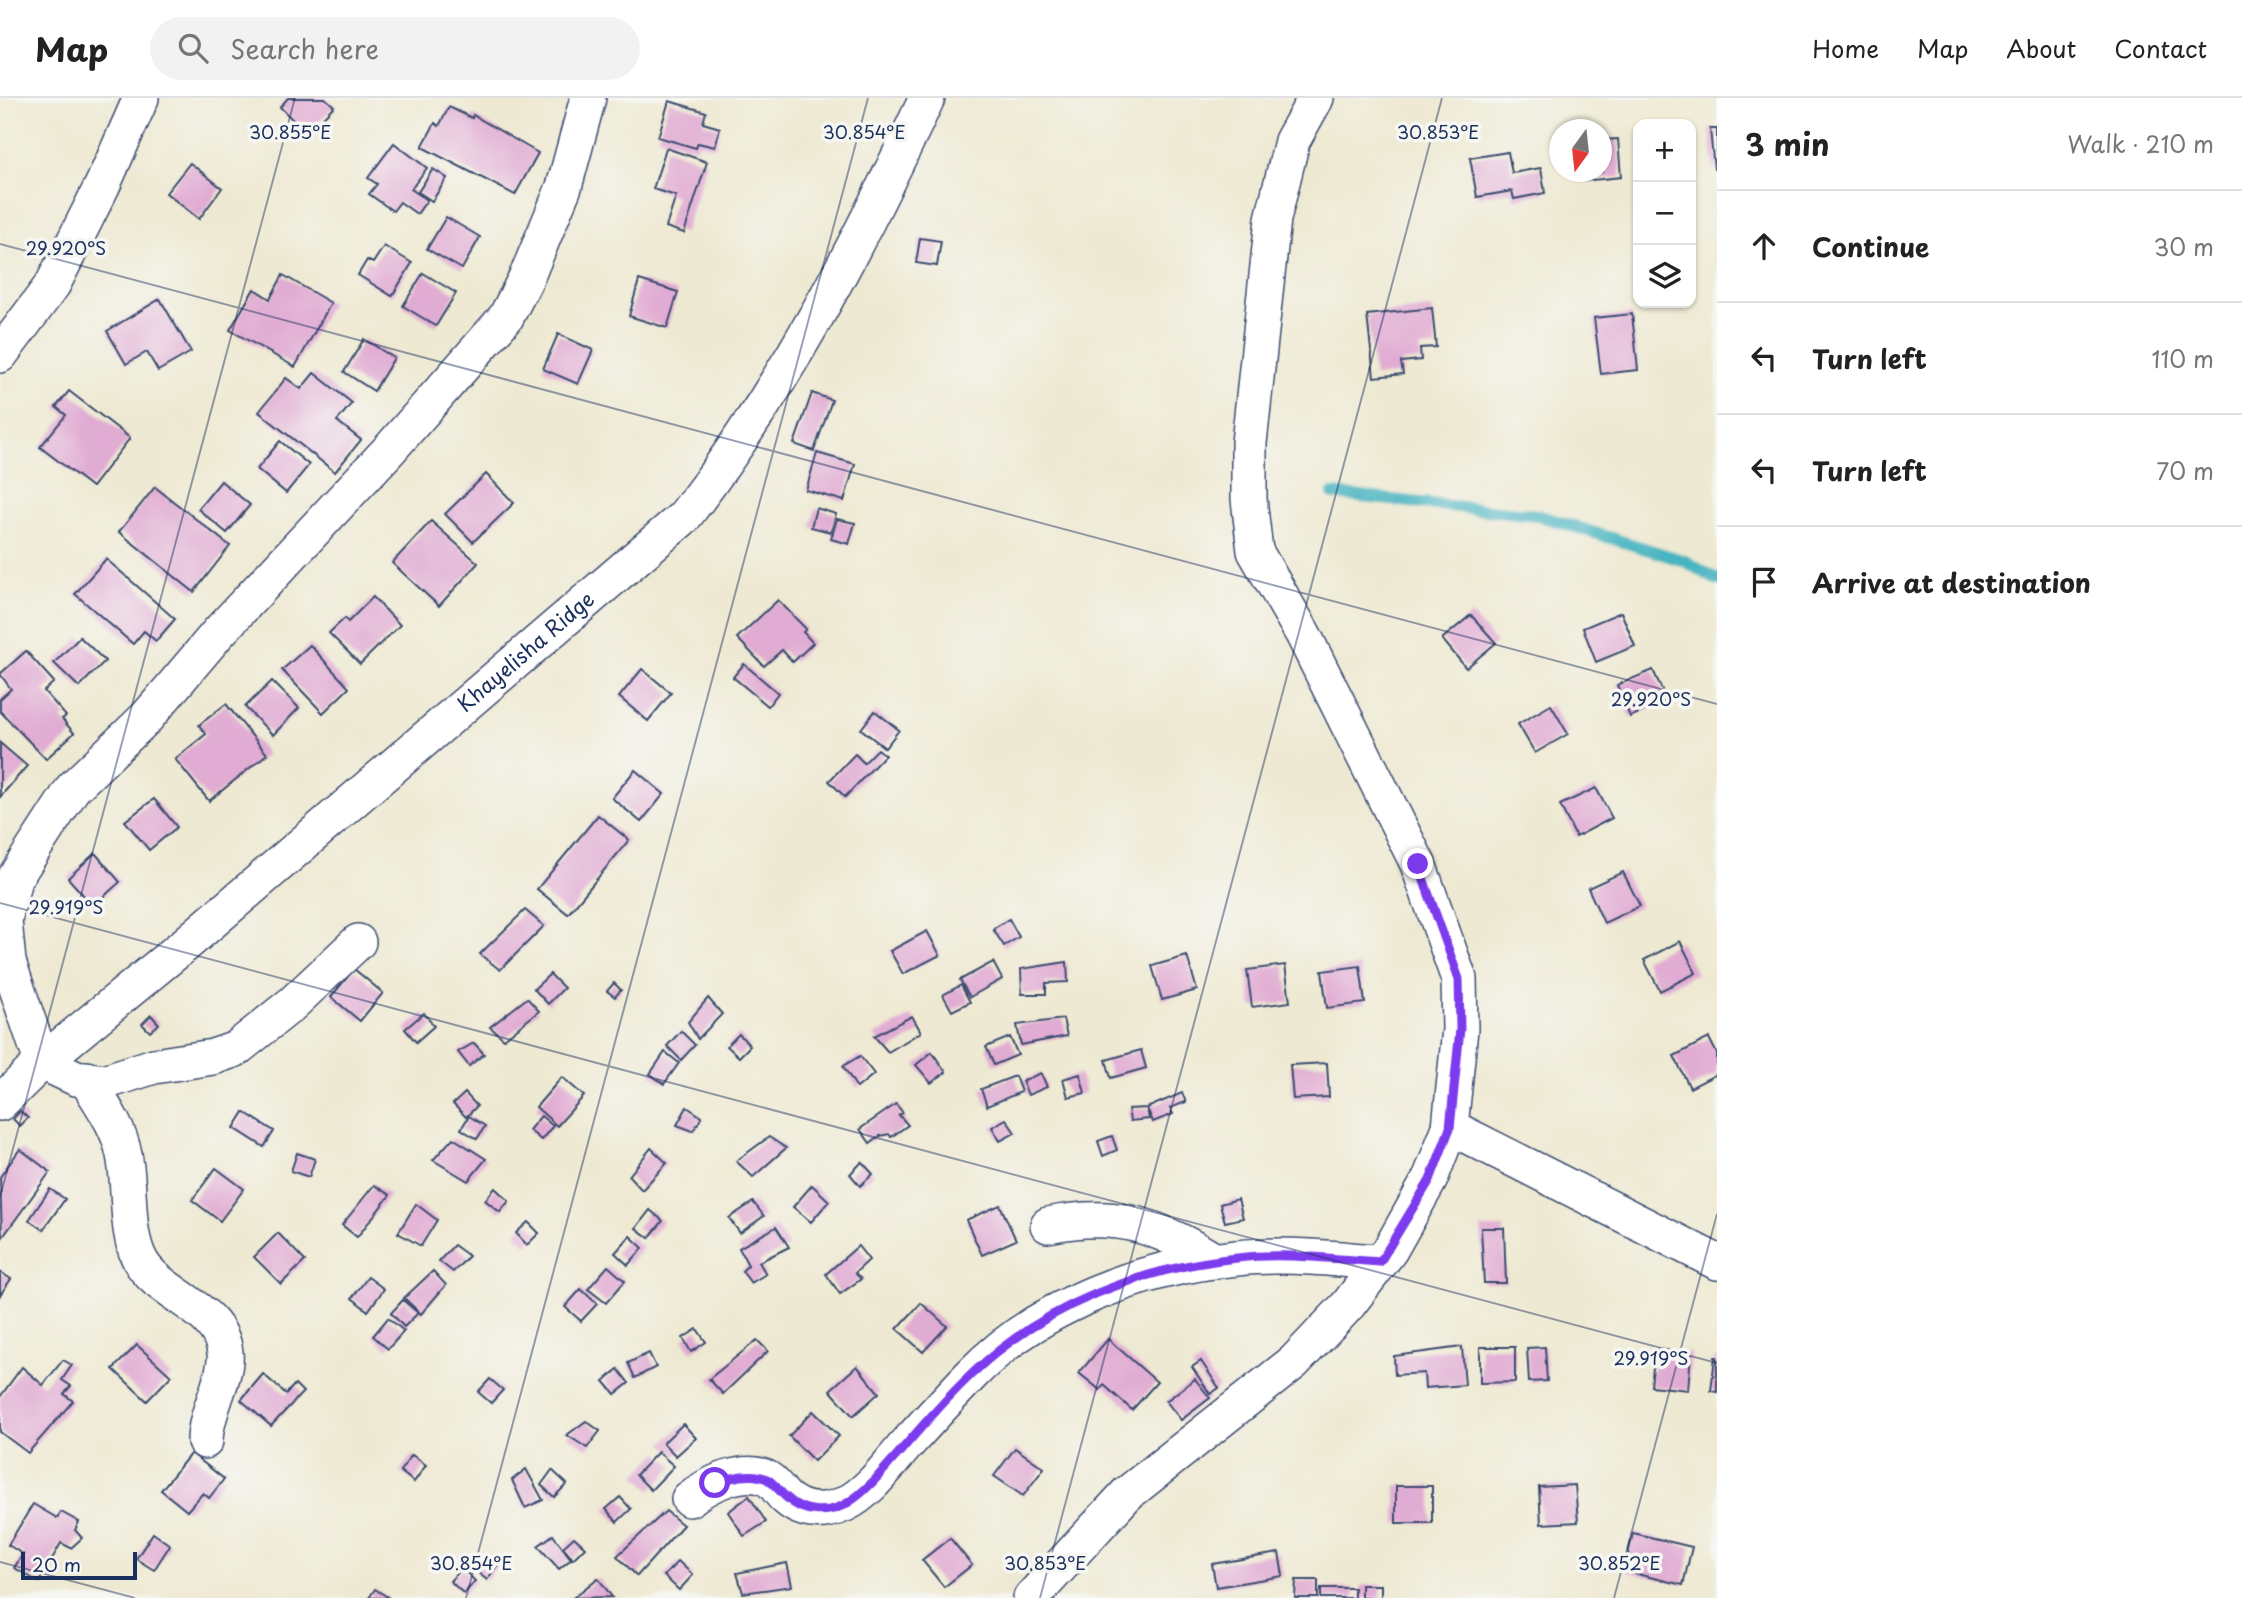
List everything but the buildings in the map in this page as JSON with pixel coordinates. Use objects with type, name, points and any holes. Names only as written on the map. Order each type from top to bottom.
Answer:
[{"type":"street","points":[[0,355],[53,284],[103,184],[141,98]]},
{"type":"street","points":[[358,942],[292,1004],[236,1049],[213,1057],[154,1066],[104,1082],[86,1079],[42,1062],[8,962],[4,920],[14,879],[73,788],[147,717],[219,632],[390,449],[506,317],[527,276],[564,187],[588,98]]},
{"type":"street","name":"Khayelisha Ridge","points":[[0,1104],[42,1062],[187,943],[684,517],[727,461],[814,325],[927,98]]},
{"type":"street","points":[[1031,1598],[1127,1494],[1293,1362],[1348,1305],[1380,1262],[1430,1180],[1450,1128],[1460,1029],[1459,979],[1418,864],[1303,634],[1255,551],[1249,499],[1249,443],[1273,219],[1292,141],[1315,98]]},
{"type":"street","points":[[86,1079],[118,1134],[124,1153],[134,1239],[139,1259],[152,1276],[203,1315],[218,1332],[225,1353],[205,1428],[205,1441]]},
{"type":"street","points":[[1450,1128],[1717,1262]]},
{"type":"street","points":[[1048,1225],[1079,1219],[1106,1218],[1138,1223],[1162,1231],[1215,1261]]},
{"type":"street","points":[[689,1499],[715,1483],[750,1476],[768,1479],[787,1499],[804,1509],[822,1512],[848,1503],[877,1478],[972,1373],[1009,1342],[1052,1315],[1112,1287],[1175,1267],[1215,1261],[1300,1256],[1380,1262]]},
{"type":"waterway","points":[[1333,494],[1537,515],[1685,561],[1717,580]]},
{"type":"route","points":[[715,1483],[741,1476],[758,1476],[768,1479],[787,1499],[804,1509],[822,1512],[848,1503],[877,1478],[972,1373],[1009,1342],[1052,1315],[1112,1287],[1175,1267],[1239,1257],[1300,1256],[1380,1262],[1390,1250],[1430,1180],[1450,1128],[1460,1029],[1459,979],[1418,864]]}]
